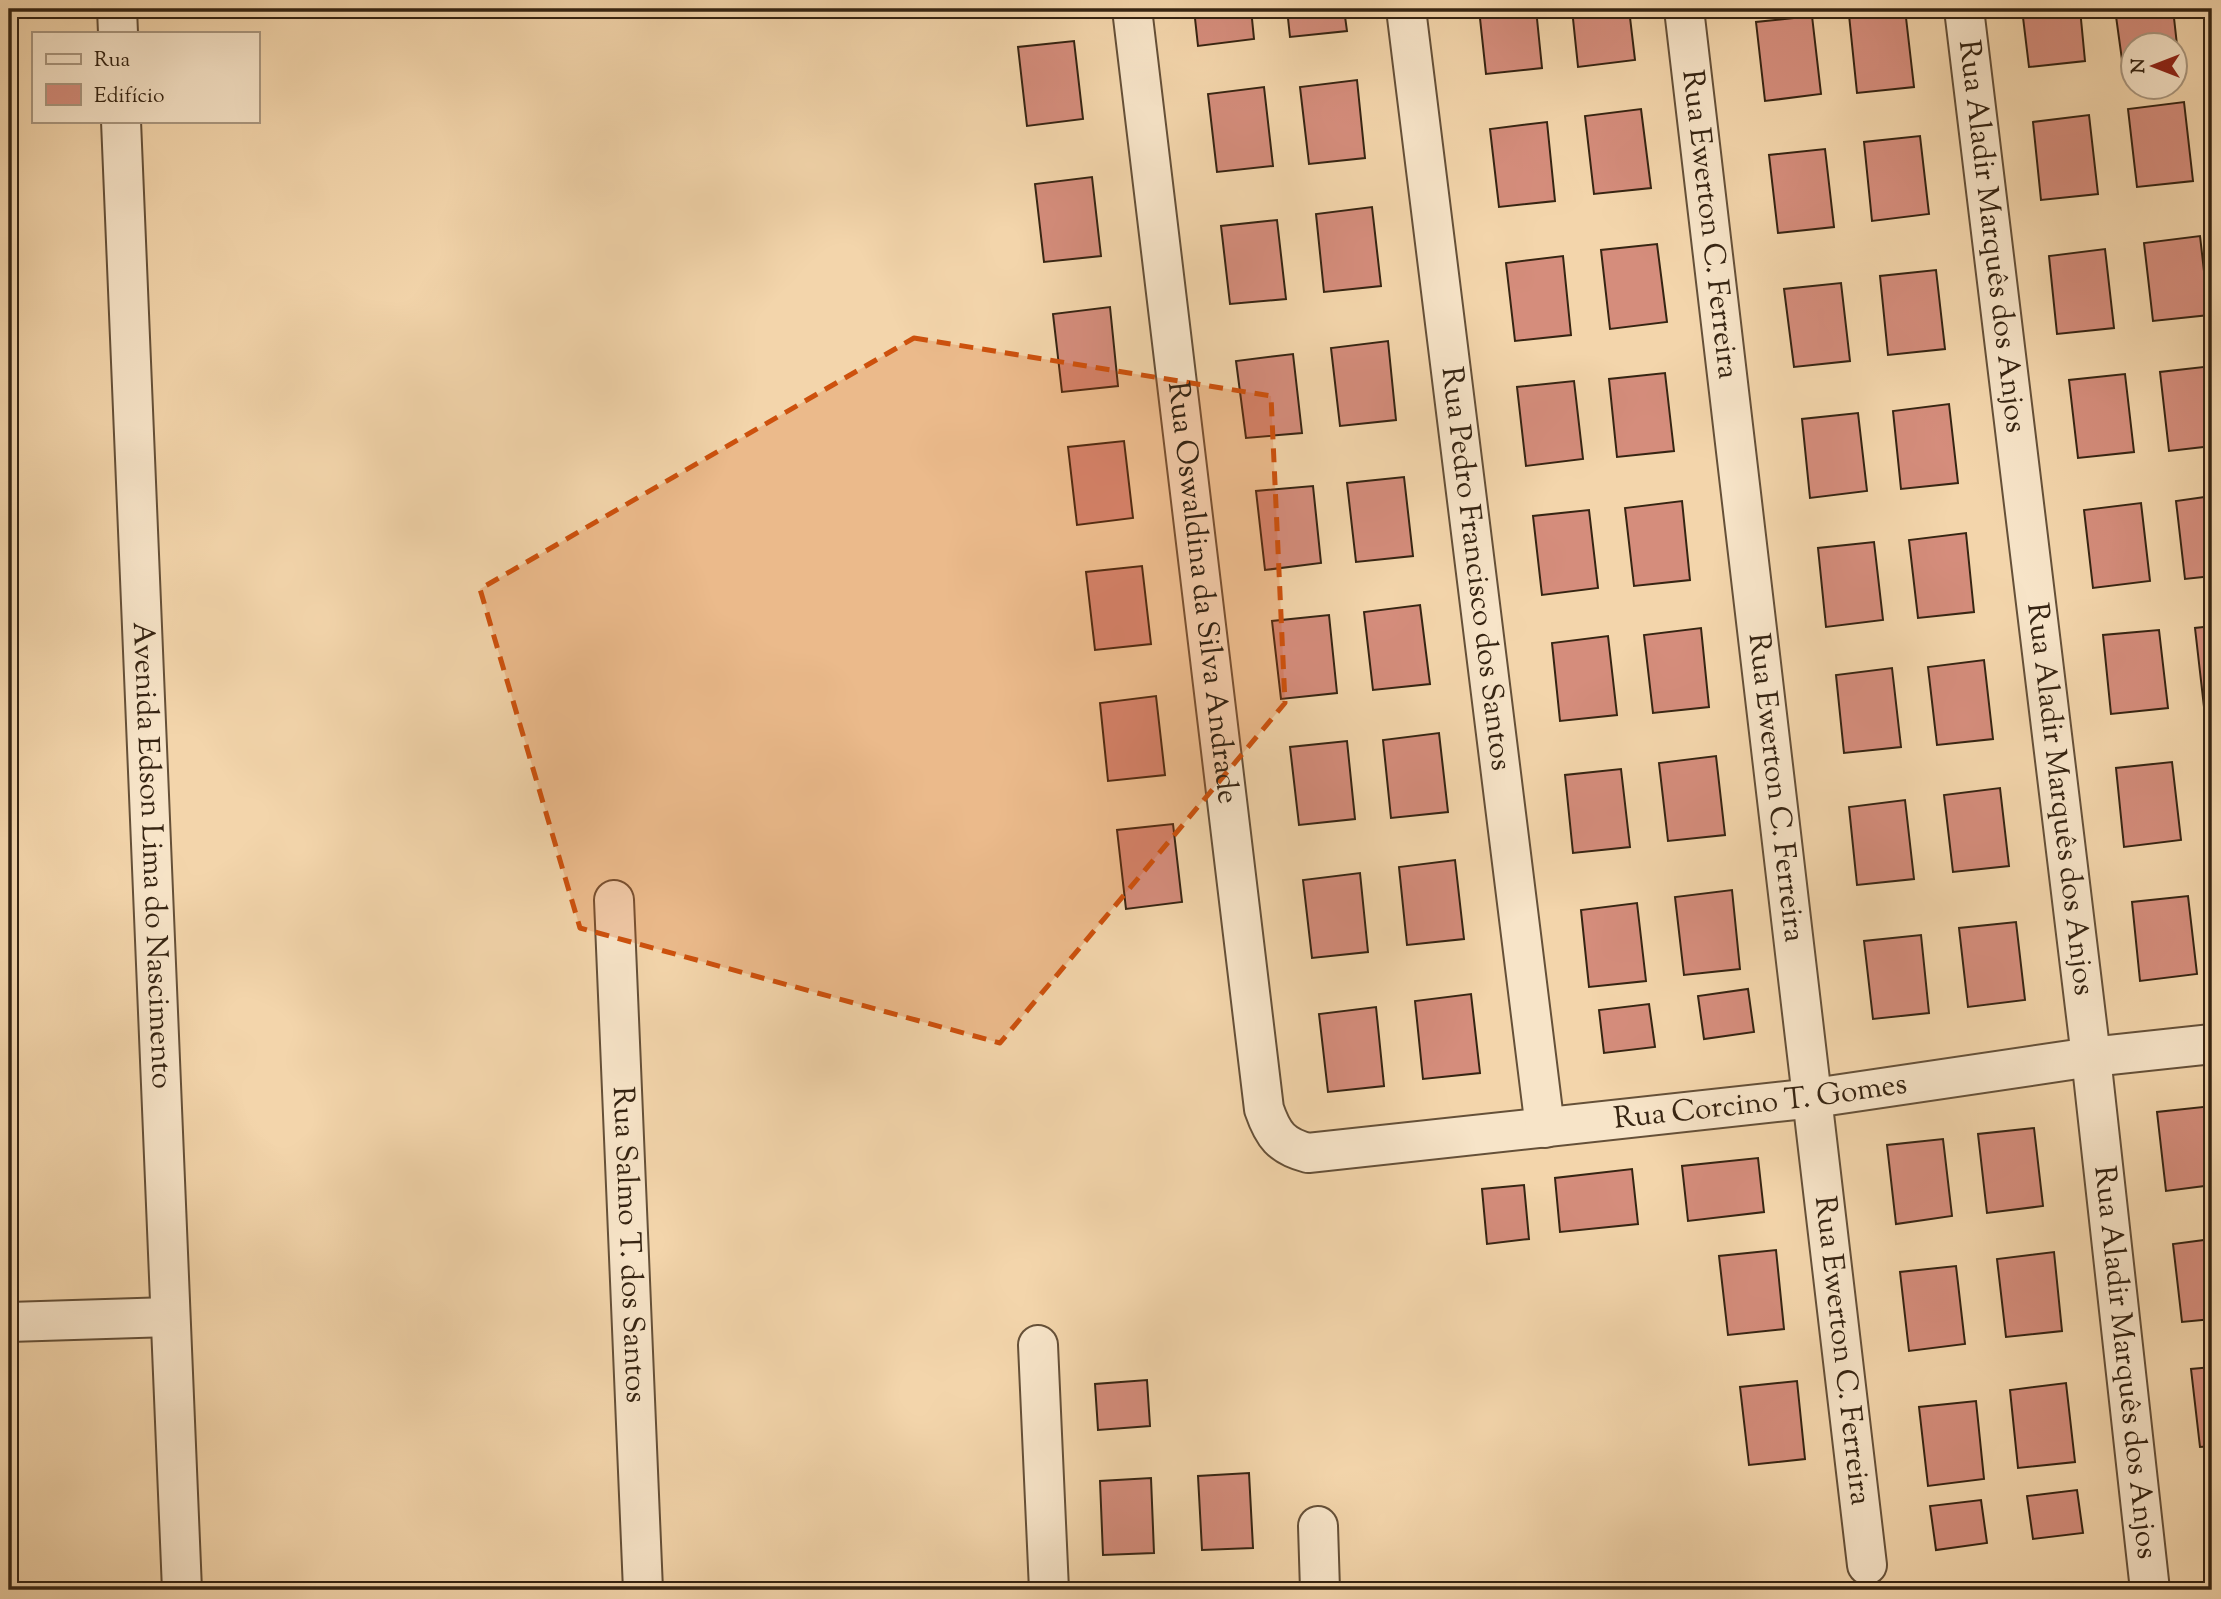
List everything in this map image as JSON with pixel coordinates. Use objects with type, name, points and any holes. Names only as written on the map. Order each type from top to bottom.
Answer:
[{"type":"street","points":[[117,9],[118,32]]},
{"type":"street","name":"Rua Oswaldina da Silva Andrade","points":[[1132,9],[1264,1109],[1272,1132],[1287,1147],[1308,1153]]},
{"type":"street","name":"Rua Pedro Francisco dos Santos","points":[[1406,9],[1545,1128]]},
{"type":"street","name":"Rua Ewerton C. Ferreira","points":[[1684,9],[1867,1565]]},
{"type":"street","name":"Rua Aladir Marquês dos Anjos","points":[[1964,9],[2091,1057],[2150,1590]]},
{"type":"street","name":"Avenida Edson Lima do Nascimento","points":[[121,122],[182,1590]]},
{"type":"street","name":"Rua Salmo T. dos Santos","points":[[614,900],[643,1590]]},
{"type":"street","name":"Rua Corcino T. Gomes","points":[[1308,1153],[1814,1098],[2091,1057],[2212,1044]]},
{"type":"street","points":[[9,1322],[170,1317]]},
{"type":"street","points":[[1038,1345],[1049,1590]]},
{"type":"street","points":[[1318,1526],[1320,1590]]},
{"type":"highlighted area","points":[[914,338],[1271,396],[1285,703],[1000,1043],[580,928],[480,589]]},
{"type":"building","points":[[1194,9],[1251,9],[1254,39],[1198,46]]},
{"type":"building","points":[[1287,9],[1344,9],[1347,31],[1290,37]]},
{"type":"building","points":[[1479,9],[1536,9],[1542,68],[1486,74]]},
{"type":"building","points":[[1572,9],[1629,9],[1635,60],[1578,67]]},
{"type":"building","points":[[1905,9],[1914,87],[1857,93],[1849,15]]},
{"type":"building","points":[[2022,9],[2080,9],[2085,61],[2029,67]]},
{"type":"building","points":[[2115,9],[2173,9],[2176,32],[2120,32],[2120,45]]},
{"type":"building","points":[[1812,16],[1821,94],[1765,101],[1756,22]]},
{"type":"building","points":[[1074,41],[1083,119],[1027,126],[1018,47]]},
{"type":"building","points":[[1357,80],[1365,158],[1309,164],[1300,87]]},
{"type":"building","points":[[1264,87],[1273,166],[1217,172],[1208,94]]},
{"type":"building","points":[[2184,102],[2193,181],[2137,187],[2128,109]]},
{"type":"building","points":[[1641,109],[1651,188],[1594,194],[1585,116]]},
{"type":"building","points":[[2089,115],[2098,194],[2041,200],[2033,122]]},
{"type":"building","points":[[1547,122],[1555,201],[1499,207],[1490,129]]},
{"type":"building","points":[[1920,136],[1929,214],[1872,221],[1864,142]]},
{"type":"building","points":[[1825,149],[1834,227],[1778,233],[1769,155]]},
{"type":"building","points":[[1092,177],[1101,256],[1044,262],[1035,184]]},
{"type":"building","points":[[1372,207],[1381,286],[1324,292],[1316,214]]},
{"type":"building","points":[[1277,220],[1286,299],[1230,304],[1221,226]]},
{"type":"building","points":[[2200,236],[2209,315],[2153,321],[2144,243]]},
{"type":"building","points":[[1657,244],[1667,322],[1610,329],[1601,250]]},
{"type":"building","points":[[2105,249],[2114,328],[2057,334],[2049,256]]},
{"type":"building","points":[[1563,256],[1571,335],[1515,341],[1506,263]]},
{"type":"building","points":[[1936,270],[1945,349],[1888,355],[1880,276]]},
{"type":"building","points":[[1841,283],[1850,361],[1794,367],[1784,289]]},
{"type":"building","points":[[1110,307],[1118,386],[1062,392],[1053,314]]},
{"type":"building","points":[[1388,341],[1396,420],[1340,426],[1331,348]]},
{"type":"building","points":[[1293,354],[1302,433],[1246,438],[1236,361]]},
{"type":"building","points":[[2212,366],[2212,446],[2169,451],[2160,372]]},
{"type":"building","points":[[1665,373],[1674,451],[1617,457],[1609,379]]},
{"type":"building","points":[[2125,374],[2134,452],[2078,458],[2069,380]]},
{"type":"building","points":[[1574,381],[1583,459],[1526,466],[1517,387]]},
{"type":"building","points":[[1949,404],[1958,483],[1901,489],[1893,411]]},
{"type":"building","points":[[1858,413],[1867,491],[1810,498],[1802,419]]},
{"type":"building","points":[[1124,441],[1133,518],[1077,525],[1068,447]]},
{"type":"building","points":[[1404,477],[1413,556],[1356,562],[1347,483]]},
{"type":"building","points":[[1313,486],[1321,563],[1265,570],[1256,491]]},
{"type":"building","points":[[2212,496],[2212,576],[2185,579],[2176,501]]},
{"type":"building","points":[[1682,501],[1690,580],[1634,586],[1625,508]]},
{"type":"building","points":[[2141,503],[2150,581],[2093,588],[2084,510]]},
{"type":"building","points":[[1589,510],[1598,588],[1542,595],[1533,516]]},
{"type":"building","points":[[1966,533],[1974,612],[1918,618],[1909,540]]},
{"type":"building","points":[[1874,542],[1883,620],[1826,627],[1818,548]]},
{"type":"building","points":[[1142,566],[1151,644],[1095,650],[1086,572]]},
{"type":"building","points":[[1420,605],[1430,684],[1373,690],[1364,612]]},
{"type":"building","points":[[1329,615],[1337,693],[1281,699],[1272,621]]},
{"type":"building","points":[[2212,626],[2212,706],[2204,707],[2195,628]]},
{"type":"building","points":[[1701,628],[1709,707],[1653,713],[1644,635]]},
{"type":"building","points":[[2159,630],[2168,708],[2111,714],[2103,635]]},
{"type":"building","points":[[1608,636],[1617,715],[1560,721],[1552,643]]},
{"type":"building","points":[[1984,660],[1993,739],[1937,745],[1928,667]]},
{"type":"building","points":[[1892,668],[1901,747],[1844,753],[1836,675]]},
{"type":"building","points":[[1156,696],[1165,775],[1108,781],[1100,703]]},
{"type":"building","points":[[1439,733],[1448,812],[1391,818],[1383,740]]},
{"type":"building","points":[[1347,741],[1355,819],[1299,825],[1290,747]]},
{"type":"building","points":[[1716,756],[1725,835],[1668,841],[1659,763]]},
{"type":"building","points":[[2172,762],[2181,840],[2124,847],[2116,768]]},
{"type":"building","points":[[1621,769],[1630,847],[1573,853],[1565,775]]},
{"type":"building","points":[[2000,788],[2009,866],[1953,872],[1944,795]]},
{"type":"building","points":[[1905,800],[1914,879],[1857,885],[1849,807]]},
{"type":"building","points":[[1173,824],[1182,902],[1126,909],[1117,830]]},
{"type":"building","points":[[1455,860],[1464,939],[1407,945],[1399,867]]},
{"type":"building","points":[[1360,873],[1368,952],[1312,958],[1303,880]]},
{"type":"building","points":[[1732,890],[1740,969],[1684,975],[1675,897]]},
{"type":"building","points":[[2188,896],[2197,974],[2140,981],[2132,902]]},
{"type":"building","points":[[1637,903],[1646,981],[1589,987],[1581,910]]},
{"type":"building","points":[[2016,922],[2025,1000],[1968,1007],[1959,928]]},
{"type":"building","points":[[1921,935],[1929,1013],[1873,1019],[1864,941]]},
{"type":"building","points":[[1748,989],[1754,1032],[1704,1039],[1698,996]]},
{"type":"building","points":[[1471,994],[1480,1073],[1423,1079],[1415,1001]]},
{"type":"building","points":[[1649,1004],[1655,1047],[1604,1053],[1599,1010]]},
{"type":"building","points":[[1376,1007],[1384,1086],[1328,1092],[1319,1014]]},
{"type":"building","points":[[2212,1106],[2212,1185],[2166,1191],[2157,1112]]},
{"type":"building","points":[[2034,1128],[2043,1206],[1987,1213],[1978,1134]]},
{"type":"building","points":[[1943,1139],[1952,1216],[1896,1224],[1887,1145]]},
{"type":"building","points":[[1758,1158],[1764,1212],[1688,1221],[1682,1166]]},
{"type":"building","points":[[1632,1169],[1638,1224],[1560,1232],[1555,1178]]},
{"type":"building","points":[[1524,1185],[1529,1239],[1487,1244],[1482,1189]]},
{"type":"building","points":[[2212,1239],[2212,1319],[2182,1322],[2173,1244]]},
{"type":"building","points":[[1776,1250],[1784,1329],[1728,1335],[1719,1256]]},
{"type":"building","points":[[2054,1252],[2062,1331],[2006,1337],[1997,1259]]},
{"type":"building","points":[[1956,1266],[1965,1344],[1909,1351],[1900,1272]]},
{"type":"building","points":[[2212,1367],[2212,1446],[2200,1447],[2191,1369]]},
{"type":"building","points":[[1147,1380],[1150,1426],[1098,1430],[1095,1384]]},
{"type":"building","points":[[1797,1381],[1805,1459],[1749,1465],[1740,1387]]},
{"type":"building","points":[[2066,1383],[2075,1462],[2018,1468],[2010,1390]]},
{"type":"building","points":[[1976,1401],[1984,1479],[1928,1486],[1919,1407]]},
{"type":"building","points":[[1249,1473],[1253,1548],[1202,1550],[1198,1476]]},
{"type":"building","points":[[1151,1478],[1154,1553],[1103,1555],[1100,1481]]},
{"type":"building","points":[[2077,1490],[2083,1533],[2033,1539],[2027,1496]]},
{"type":"building","points":[[2212,1497],[2212,1541],[2208,1498]]},
{"type":"building","points":[[1981,1500],[1987,1543],[1936,1550],[1930,1506]]}]
